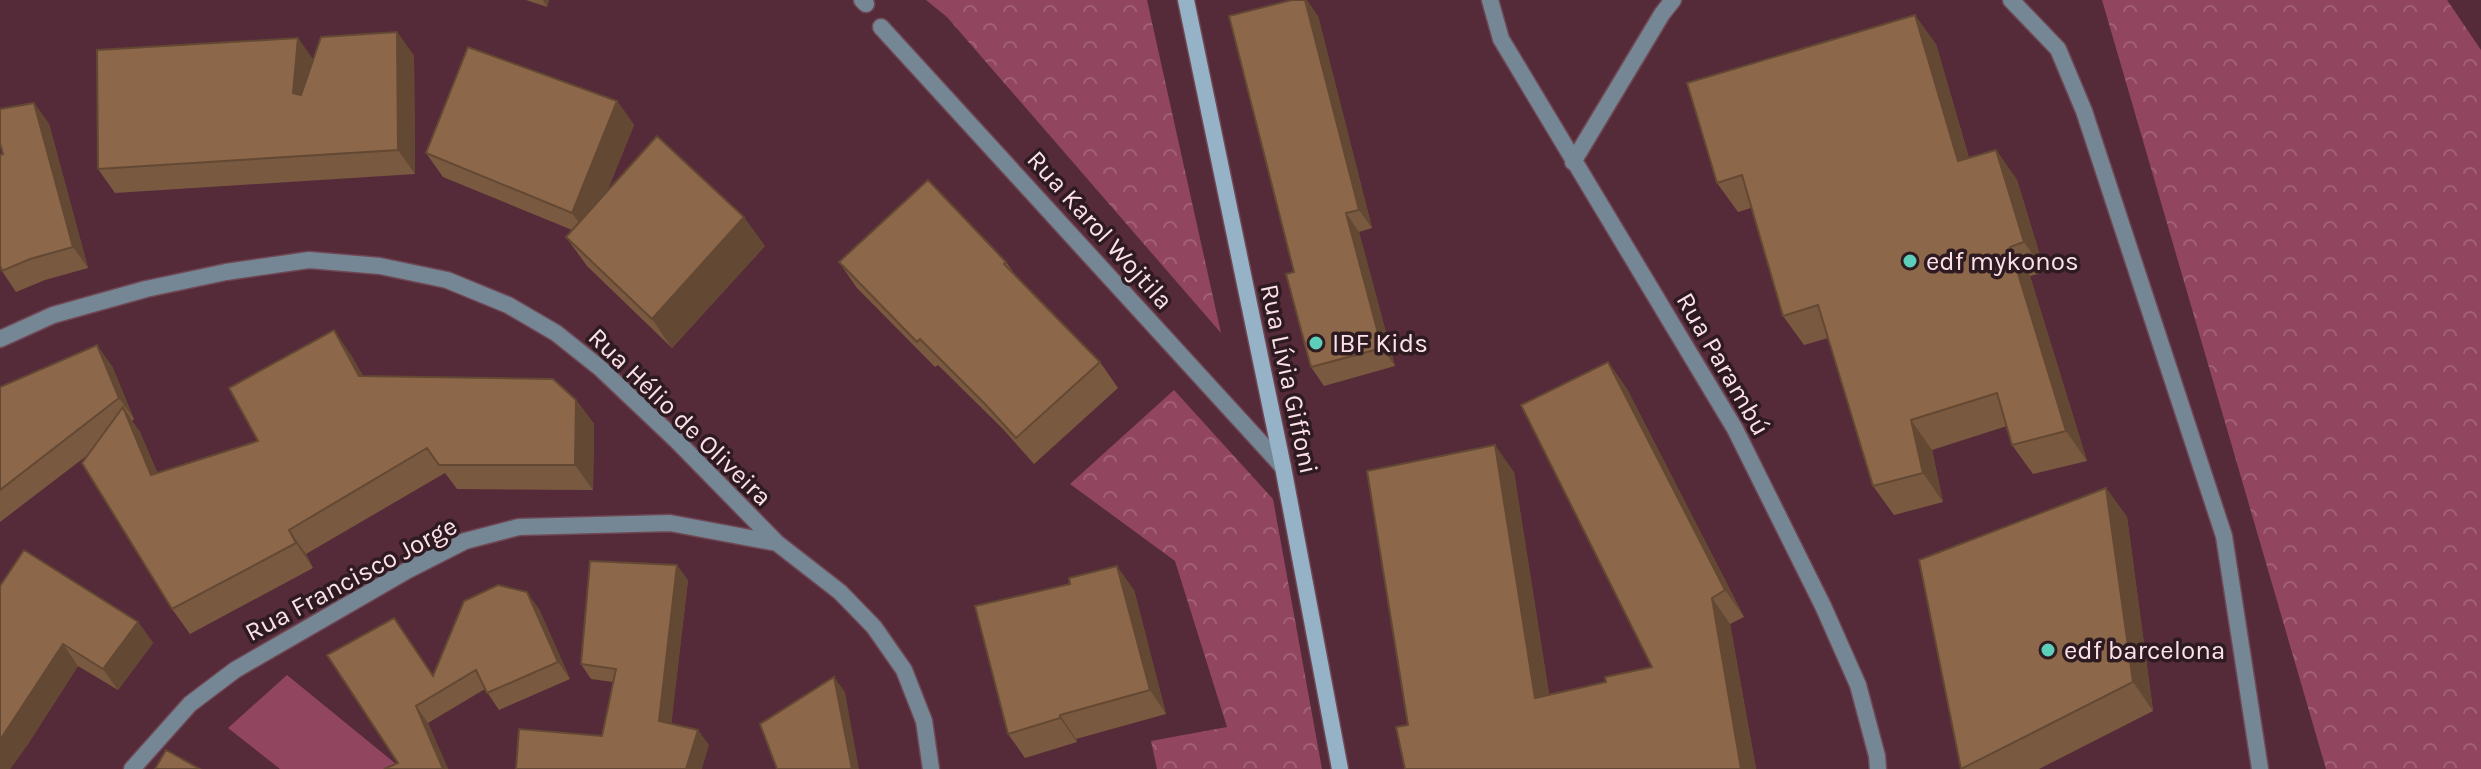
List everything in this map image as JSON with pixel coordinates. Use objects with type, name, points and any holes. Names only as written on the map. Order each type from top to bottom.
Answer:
[{"type":"street","name":"Rua Lívia Giffoni","points":[[1186,0],[1283,467],[1340,769]]},
{"type":"street","name":"Rua Parambú","points":[[1490,0],[1501,39],[1735,429],[1823,606],[1858,685],[1878,769]]},
{"type":"street","points":[[1573,162],[1673,0]]},
{"type":"street","points":[[2011,0],[2058,49],[2084,111],[2224,536],[2260,769]]},
{"type":"street","name":"Rua Karol Wojtila","points":[[881,27],[1283,467]]},
{"type":"street","name":"Rua Hélio de Oliveira","points":[[0,339],[53,315],[146,289],[226,272],[309,260],[380,266],[447,280],[508,305],[556,333],[600,368],[777,543],[840,592],[874,627],[904,670],[924,721],[931,769]]},
{"type":"street","name":"Rua Francisco Jorge","points":[[132,769],[190,704],[235,670],[408,570],[465,541],[519,527],[670,523],[777,543]]},
{"type":"green space","points":[[926,0],[1147,0],[1221,333],[947,17]]},
{"type":"green space","points":[[2102,0],[2447,0],[2481,50],[2481,769],[2326,769]]},
{"type":"green space","points":[[1174,390],[1273,499],[1322,769],[1157,769],[1151,741],[1227,727],[1175,561],[1070,484]]},
{"type":"green space","points":[[287,675],[396,764],[390,769],[280,769],[228,728]]},
{"type":"building","points":[[1292,0],[1305,0],[1359,210],[1346,213],[1382,348],[1311,367],[1286,274],[1294,272],[1229,16]]},
{"type":"building","points":[[1915,15],[1958,161],[1996,150],[2024,242],[2010,247],[2066,431],[2012,445],[1997,393],[1911,420],[1923,473],[1873,486],[1818,305],[1783,316],[1742,175],[1717,183],[1687,83]]},
{"type":"building","points":[[397,32],[398,150],[98,169],[97,50],[298,38],[293,93],[301,95],[321,37]]},
{"type":"building","points":[[468,47],[617,101],[572,213],[426,153]]},
{"type":"building","points":[[34,103],[73,247],[30,259],[2,271],[0,155],[3,154],[0,109]]},
{"type":"building","points":[[657,136],[744,217],[652,319],[566,237]]},
{"type":"building","points":[[928,180],[1006,262],[1004,264],[1100,362],[1016,438],[920,339],[917,342],[839,262]]},
{"type":"building","points":[[334,330],[359,376],[553,379],[576,400],[575,465],[439,465],[427,448],[289,530],[296,543],[172,609],[82,463],[123,407],[151,475],[258,441],[229,388]]},
{"type":"building","points":[[97,345],[119,398],[0,490],[0,387]]},
{"type":"building","points":[[1608,362],[1725,590],[1712,598],[1741,769],[1405,769],[1396,727],[1408,725],[1367,471],[1495,445],[1535,698],[1606,682],[1605,677],[1652,667],[1521,405]]},
{"type":"building","name":"edf barcelona","points":[[2106,488],[2133,682],[1961,769],[1919,560]]},
{"type":"building","points":[[24,550],[138,622],[103,669],[63,644],[0,740],[0,586]]},
{"type":"building","points":[[590,561],[677,565],[659,721],[698,730],[686,769],[516,769],[519,729],[602,736],[616,669],[581,664]]},
{"type":"building","points":[[1117,566],[1150,690],[1060,715],[1060,718],[1008,734],[975,606],[1070,584],[1069,578]]},
{"type":"building","points":[[498,585],[527,592],[558,662],[487,693],[476,670],[416,706],[443,769],[384,769],[398,763],[327,655],[394,618],[433,676],[464,601]]},
{"type":"building","points":[[834,677],[852,769],[777,769],[760,724]]},
{"type":"building","points":[[166,750],[200,769],[155,769]]},
{"type":"place","name":"edf mykonos","points":[[1910,261]]},
{"type":"place","name":"IBF Kids","points":[[1316,343]]},
{"type":"place","name":"edf barcelona","points":[[2048,650]]}]
